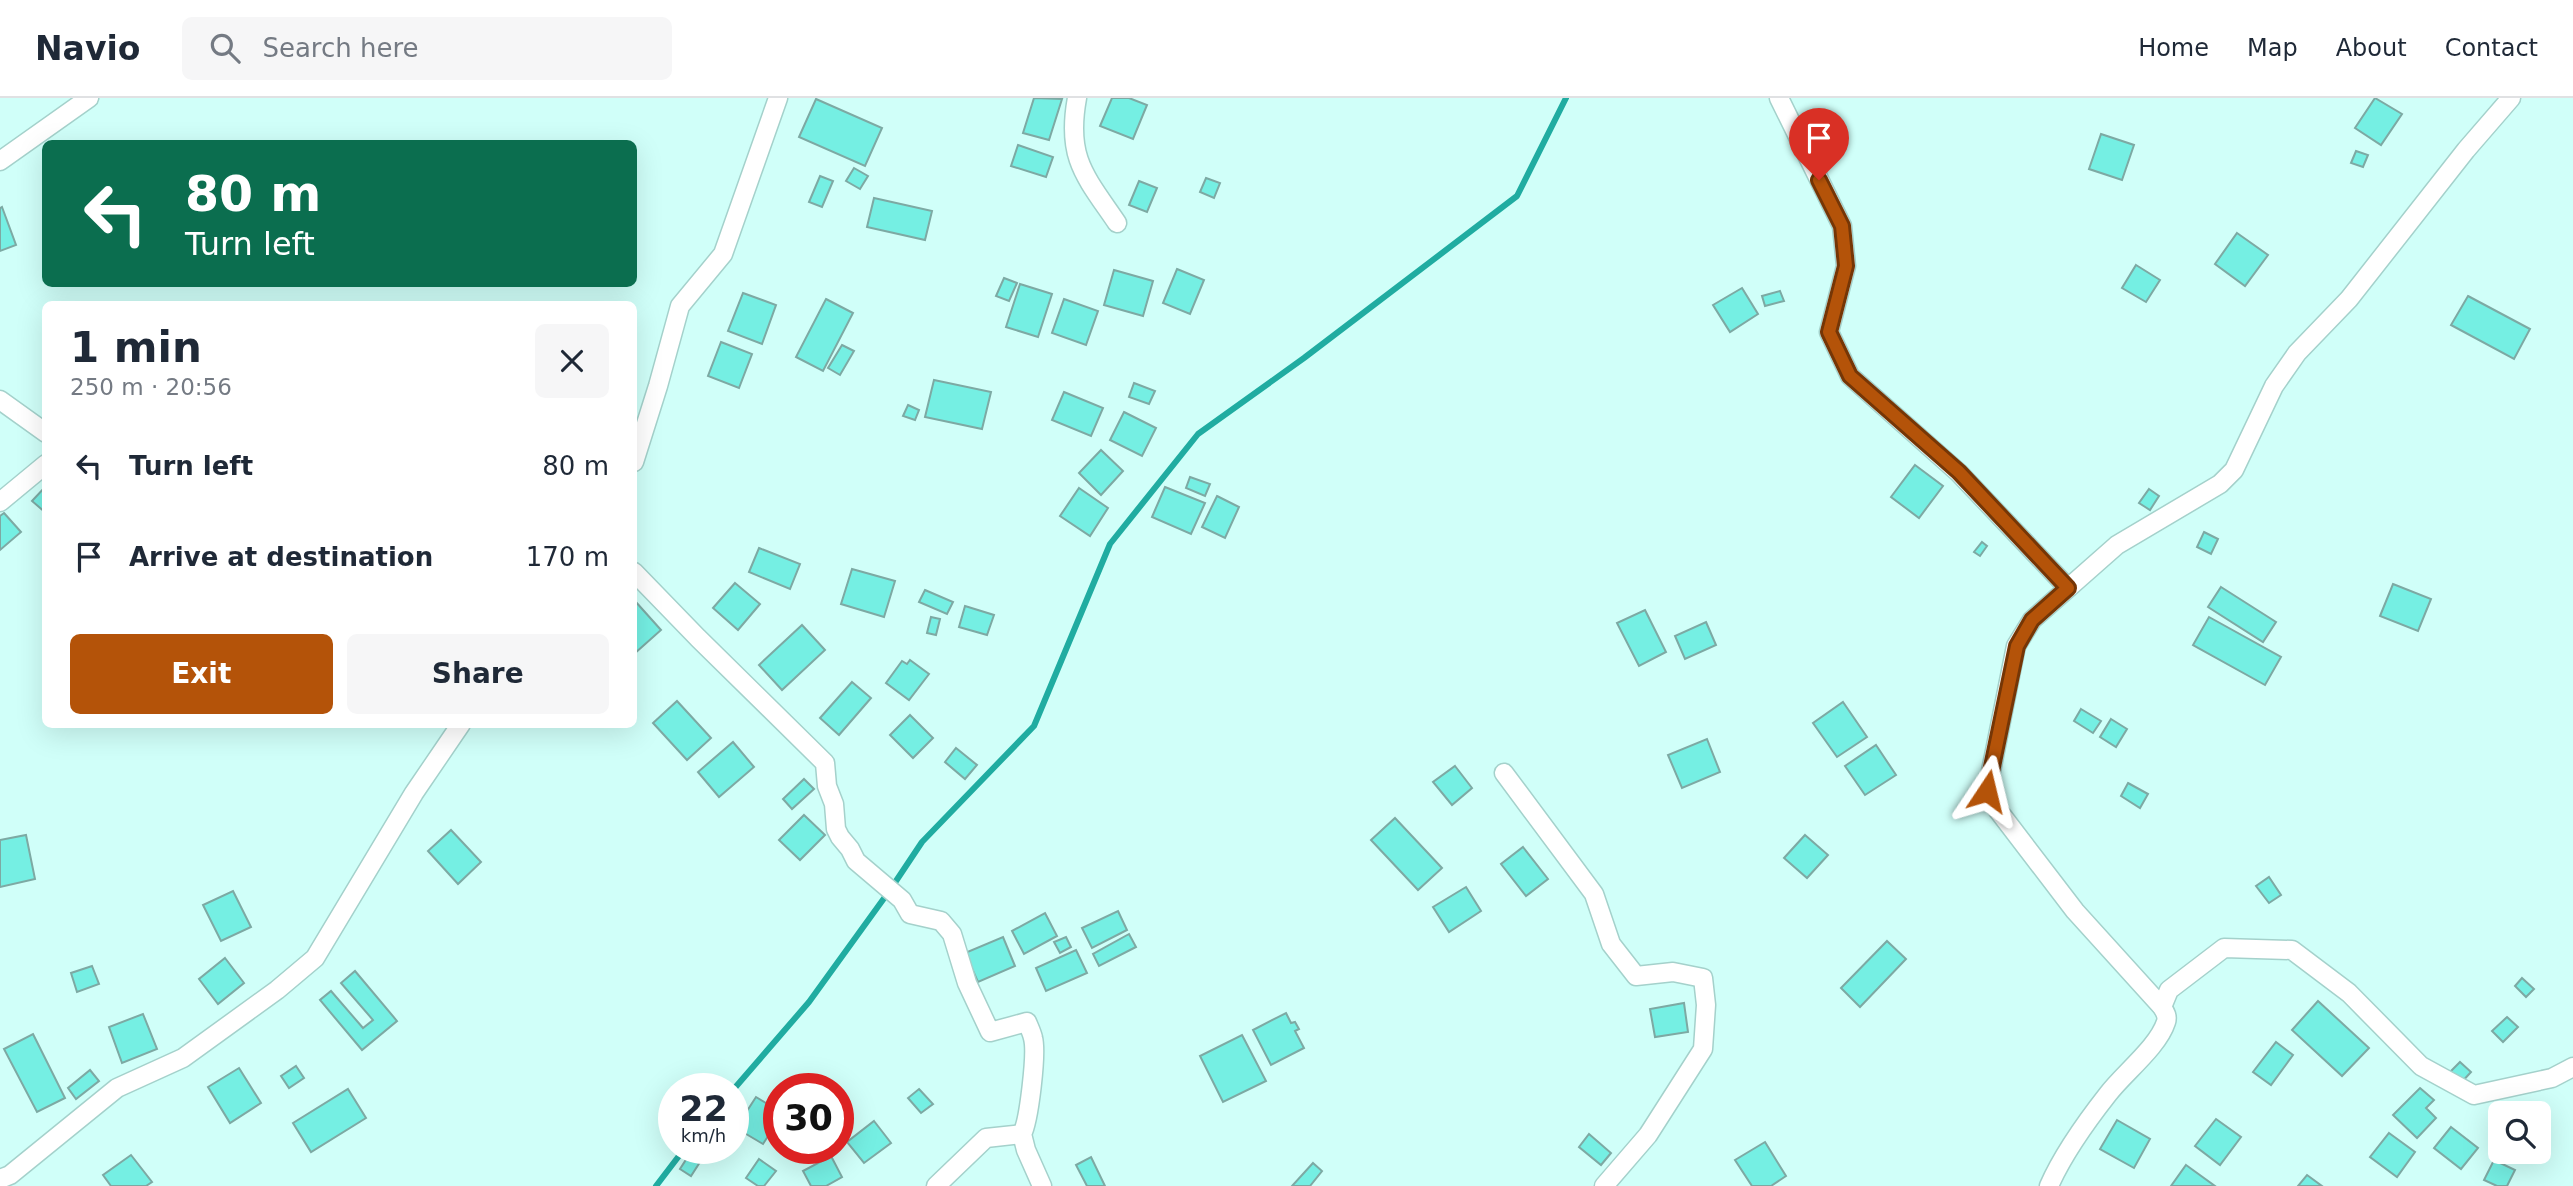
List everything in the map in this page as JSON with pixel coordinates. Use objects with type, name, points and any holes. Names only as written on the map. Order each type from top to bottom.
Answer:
[{"type":"street","points":[[0,161],[89,98]]},
{"type":"street","points":[[637,452],[680,306],[723,254],[778,98]]},
{"type":"street","points":[[1077,98],[1072,138],[1076,156],[1082,173],[1117,223]]},
{"type":"street","points":[[1779,98],[1842,226],[1846,266],[1829,332],[1850,376],[1959,472],[2068,588]]},
{"type":"street","points":[[2049,1186],[2056,1169],[2108,1094],[2152,1044],[2166,1023],[2167,1015],[2076,911],[1994,806],[1987,791],[2017,646],[2032,620],[2117,545],[2220,484],[2234,470],[2274,386],[2297,353],[2349,299],[2466,150],[2511,98]]},
{"type":"street","points":[[0,400],[42,430]]},
{"type":"street","points":[[0,502],[42,467]]},
{"type":"street","points":[[637,575],[825,763],[827,786],[834,804],[836,829],[840,836],[856,861],[902,900],[910,914],[941,921],[952,934],[967,983],[990,1032],[1027,1022],[1034,1041],[1032,1093],[1027,1126],[1022,1134],[1042,1186]]},
{"type":"street","points":[[0,1179],[10,1175],[117,1088],[183,1058],[215,1037],[315,958],[414,793],[458,728]]},
{"type":"street","points":[[1504,773],[1594,894],[1611,944],[1636,976],[1673,972],[1703,978],[1706,1005],[1703,1049],[1648,1135],[1604,1186]]},
{"type":"street","points":[[2162,1007],[2169,990],[2224,948],[2291,950],[2349,993],[2421,1066],[2474,1096],[2552,1078],[2573,1067]]},
{"type":"street","points":[[936,1186],[986,1138],[1022,1134]]},
{"type":"building","points":[[1034,98],[1062,99],[1049,140],[1023,133]]},
{"type":"building","points":[[1112,98],[1129,98],[1147,105],[1133,139],[1100,126]]},
{"type":"building","points":[[2375,98],[2402,114],[2381,145],[2355,128]]},
{"type":"building","points":[[816,99],[882,128],[865,166],[799,137]]},
{"type":"building","points":[[2101,134],[2134,145],[2122,180],[2089,169]]},
{"type":"building","points":[[1018,145],[1053,157],[1046,177],[1011,166]]},
{"type":"building","points":[[2356,151],[2368,155],[2363,167],[2351,163]]},
{"type":"building","points":[[854,168],[868,176],[860,189],[846,181]]},
{"type":"building","points":[[820,176],[833,181],[822,207],[809,202]]},
{"type":"building","points":[[1206,178],[1220,183],[1214,198],[1200,192]]},
{"type":"building","points":[[1139,181],[1157,188],[1147,212],[1129,205]]},
{"type":"building","points":[[874,198],[932,211],[925,240],[867,227]]},
{"type":"building","points":[[2,207],[16,245],[0,251],[0,208]]},
{"type":"building","points":[[2237,233],[2268,255],[2245,286],[2215,264]]},
{"type":"building","points":[[2136,265],[2160,280],[2146,302],[2122,288]]},
{"type":"building","points":[[1177,269],[1204,280],[1190,314],[1163,303]]},
{"type":"building","points":[[1114,270],[1153,281],[1143,316],[1104,305]]},
{"type":"building","points":[[1004,278],[1017,283],[1009,301],[996,296]]},
{"type":"building","points":[[1020,284],[1052,294],[1038,337],[1006,327]]},
{"type":"building","points":[[1742,288],[1758,314],[1730,332],[1713,305]]},
{"type":"building","points":[[1780,291],[1784,301],[1765,306],[1762,296]]},
{"type":"building","points":[[743,293],[776,305],[762,344],[728,331]]},
{"type":"building","points":[[2468,296],[2530,329],[2514,359],[2451,325]]},
{"type":"building","points":[[826,299],[853,313],[823,371],[796,357]]},
{"type":"building","points":[[1064,299],[1098,311],[1086,345],[1052,333]]},
{"type":"building","points":[[721,342],[752,354],[739,388],[708,376]]},
{"type":"building","points":[[842,345],[854,351],[840,375],[828,368]]},
{"type":"building","points":[[934,380],[991,392],[982,429],[925,417]]},
{"type":"building","points":[[1134,383],[1155,391],[1149,404],[1129,397]]},
{"type":"building","points":[[1064,392],[1103,408],[1091,436],[1052,420]]},
{"type":"building","points":[[908,405],[919,410],[915,420],[903,416]]},
{"type":"building","points":[[1124,412],[1156,428],[1142,456],[1110,440]]},
{"type":"building","points":[[1101,450],[1123,471],[1101,495],[1079,473]]},
{"type":"building","points":[[1915,465],[1943,486],[1919,518],[1891,497]]},
{"type":"building","points":[[1190,477],[1210,484],[1205,496],[1186,488]]},
{"type":"building","points":[[1165,487],[1205,503],[1191,534],[1152,517]]},
{"type":"building","points":[[1079,488],[1108,508],[1090,536],[1060,516]]},
{"type":"building","points":[[2149,489],[2159,496],[2150,510],[2139,503]]},
{"type":"building","points":[[42,490],[42,510],[32,501]]},
{"type":"building","points":[[1217,496],[1239,507],[1225,538],[1202,527]]},
{"type":"building","points":[[4,513],[21,532],[0,550],[0,516]]},
{"type":"building","points":[[2204,532],[2218,539],[2211,554],[2197,547]]},
{"type":"building","points":[[1982,542],[1987,546],[1980,556],[1974,552]]},
{"type":"building","points":[[759,548],[800,564],[790,589],[749,572]]},
{"type":"building","points":[[852,569],[895,581],[884,617],[841,604]]},
{"type":"building","points":[[735,583],[760,604],[738,630],[713,608]]},
{"type":"building","points":[[2393,584],[2431,599],[2418,631],[2380,616]]},
{"type":"building","points":[[2221,587],[2276,622],[2263,642],[2208,607]]},
{"type":"building","points":[[925,590],[953,602],[947,614],[919,602]]},
{"type":"building","points":[[637,603],[661,630],[637,651]]},
{"type":"building","points":[[965,606],[994,615],[987,635],[959,627]]},
{"type":"building","points":[[1645,610],[1666,652],[1639,666],[1617,623]]},
{"type":"building","points":[[931,617],[940,619],[936,635],[927,633]]},
{"type":"building","points":[[2209,617],[2281,657],[2265,685],[2193,645]]},
{"type":"building","points":[[1706,622],[1716,645],[1685,659],[1675,636]]},
{"type":"building","points":[[802,625],[825,650],[782,690],[759,665]]},
{"type":"building","points":[[910,660],[929,674],[909,700],[886,683],[902,661],[907,664]]},
{"type":"building","points":[[852,682],[871,698],[839,735],[820,718]]},
{"type":"building","points":[[677,701],[711,738],[687,760],[653,723]]},
{"type":"building","points":[[1843,702],[1867,737],[1837,757],[1813,723]]},
{"type":"building","points":[[2081,709],[2101,721],[2093,733],[2074,721]]},
{"type":"building","points":[[910,715],[933,738],[913,758],[890,735]]},
{"type":"building","points":[[2111,719],[2127,729],[2116,747],[2100,737]]},
{"type":"building","points":[[1707,739],[1720,772],[1682,788],[1668,755]]},
{"type":"building","points":[[733,742],[754,767],[719,797],[698,772]]},
{"type":"building","points":[[1876,745],[1896,775],[1865,795],[1845,766]]},
{"type":"building","points":[[956,748],[977,765],[965,779],[945,762]]},
{"type":"building","points":[[1455,766],[1472,788],[1452,805],[1433,782]]},
{"type":"building","points":[[804,779],[814,789],[792,809],[783,799]]},
{"type":"building","points":[[2128,783],[2148,794],[2140,808],[2121,796]]},
{"type":"building","points":[[804,815],[825,835],[800,860],[779,840]]},
{"type":"building","points":[[1395,818],[1442,868],[1418,890],[1371,840]]},
{"type":"building","points":[[451,830],[481,862],[458,884],[428,851]]},
{"type":"building","points":[[26,835],[35,879],[0,887],[0,840]]},
{"type":"building","points":[[1805,835],[1828,855],[1807,878],[1784,858]]},
{"type":"building","points":[[1523,847],[1548,879],[1526,896],[1501,864]]},
{"type":"building","points":[[2269,877],[2281,895],[2269,903],[2256,886]]},
{"type":"building","points":[[1466,887],[1481,911],[1449,932],[1433,907]]},
{"type":"building","points":[[233,891],[251,927],[221,941],[203,905]]},
{"type":"building","points":[[1118,911],[1127,930],[1092,948],[1082,928]]},
{"type":"building","points":[[1045,913],[1057,936],[1024,954],[1012,931]]},
{"type":"building","points":[[1129,934],[1136,947],[1099,966],[1093,954]]},
{"type":"building","points":[[1003,937],[1015,966],[978,982],[965,953]]},
{"type":"building","points":[[1066,937],[1071,947],[1060,953],[1054,942]]},
{"type":"building","points":[[1887,941],[1906,959],[1860,1007],[1841,988]]},
{"type":"building","points":[[1076,950],[1087,973],[1046,991],[1036,968]]},
{"type":"building","points":[[225,958],[244,983],[218,1004],[199,979]]},
{"type":"building","points":[[92,966],[99,984],[77,992],[71,973]]},
{"type":"building","points":[[355,971],[397,1021],[362,1050],[320,1000],[331,991],[363,1028],[373,1020],[341,983]]},
{"type":"building","points":[[2522,978],[2534,989],[2526,997],[2515,986]]},
{"type":"building","points":[[2318,1001],[2369,1048],[2342,1076],[2292,1030]]},
{"type":"building","points":[[1684,1003],[1688,1032],[1655,1037],[1650,1009]]},
{"type":"building","points":[[1286,1013],[1291,1023],[1295,1022],[1299,1029],[1295,1031],[1304,1048],[1271,1065],[1253,1030]]},
{"type":"building","points":[[143,1014],[157,1049],[122,1063],[109,1027]]},
{"type":"building","points":[[2507,1017],[2518,1027],[2503,1042],[2492,1031]]},
{"type":"building","points":[[33,1034],[65,1098],[37,1112],[4,1049]]},
{"type":"building","points":[[1242,1035],[1266,1081],[1223,1102],[1200,1056]]},
{"type":"building","points":[[2276,1042],[2293,1055],[2271,1085],[2253,1072]]},
{"type":"building","points":[[2460,1062],[2471,1072],[2460,1084],[2449,1073]]},
{"type":"building","points":[[296,1066],[304,1078],[289,1088],[281,1076]]},
{"type":"building","points":[[239,1068],[261,1103],[230,1123],[208,1087]]},
{"type":"building","points":[[90,1070],[99,1081],[76,1099],[68,1088]]},
{"type":"building","points":[[2420,1088],[2434,1100],[2426,1108],[2436,1118],[2417,1138],[2393,1115]]},
{"type":"building","points":[[348,1089],[366,1118],[311,1152],[293,1123]]},
{"type":"building","points":[[919,1089],[933,1104],[921,1113],[908,1098]]},
{"type":"building","points":[[756,1097],[763,1101],[763,1144],[749,1136],[749,1108]]},
{"type":"building","points":[[2216,1119],[2241,1137],[2220,1165],[2195,1146]]},
{"type":"building","points":[[2117,1120],[2150,1139],[2134,1168],[2100,1149]]},
{"type":"building","points":[[874,1121],[891,1143],[864,1163],[854,1151],[854,1137]]},
{"type":"building","points":[[2451,1127],[2478,1148],[2461,1169],[2434,1148]]},
{"type":"building","points":[[2389,1133],[2415,1152],[2397,1177],[2370,1157]]},
{"type":"building","points":[[1589,1134],[1611,1153],[1601,1165],[1579,1147]]},
{"type":"building","points":[[1765,1142],[1786,1176],[1771,1186],[1752,1186],[1735,1160]]},
{"type":"building","points":[[131,1155],[152,1182],[146,1186],[111,1186],[103,1175]]},
{"type":"building","points":[[1091,1157],[1105,1186],[1087,1186],[1076,1165]]},
{"type":"building","points":[[759,1159],[776,1171],[764,1186],[758,1186],[746,1178]]},
{"type":"building","points":[[1313,1163],[1322,1171],[1310,1186],[1292,1186]]},
{"type":"building","points":[[683,1164],[699,1164],[691,1176],[680,1169]]},
{"type":"building","points":[[816,1164],[835,1164],[842,1177],[826,1186],[811,1186],[803,1171]]},
{"type":"building","points":[[2492,1164],[2502,1164],[2515,1170],[2507,1186],[2497,1186],[2484,1180]]},
{"type":"building","points":[[2186,1165],[2215,1186],[2171,1186]]},
{"type":"building","points":[[2307,1175],[2322,1186],[2298,1186]]},
{"type":"waterway","points":[[748,1073],[809,1002],[922,842],[1034,726],[1110,544],[1198,434],[1304,358],[1517,196],[1566,98]]},
{"type":"waterway","points":[[656,1186],[673,1164]]},
{"type":"route","points":[[1819,180],[1842,226],[1846,266],[1829,332],[1850,376],[1959,472],[2068,588],[2032,620],[2017,646],[1987,791]]}]
